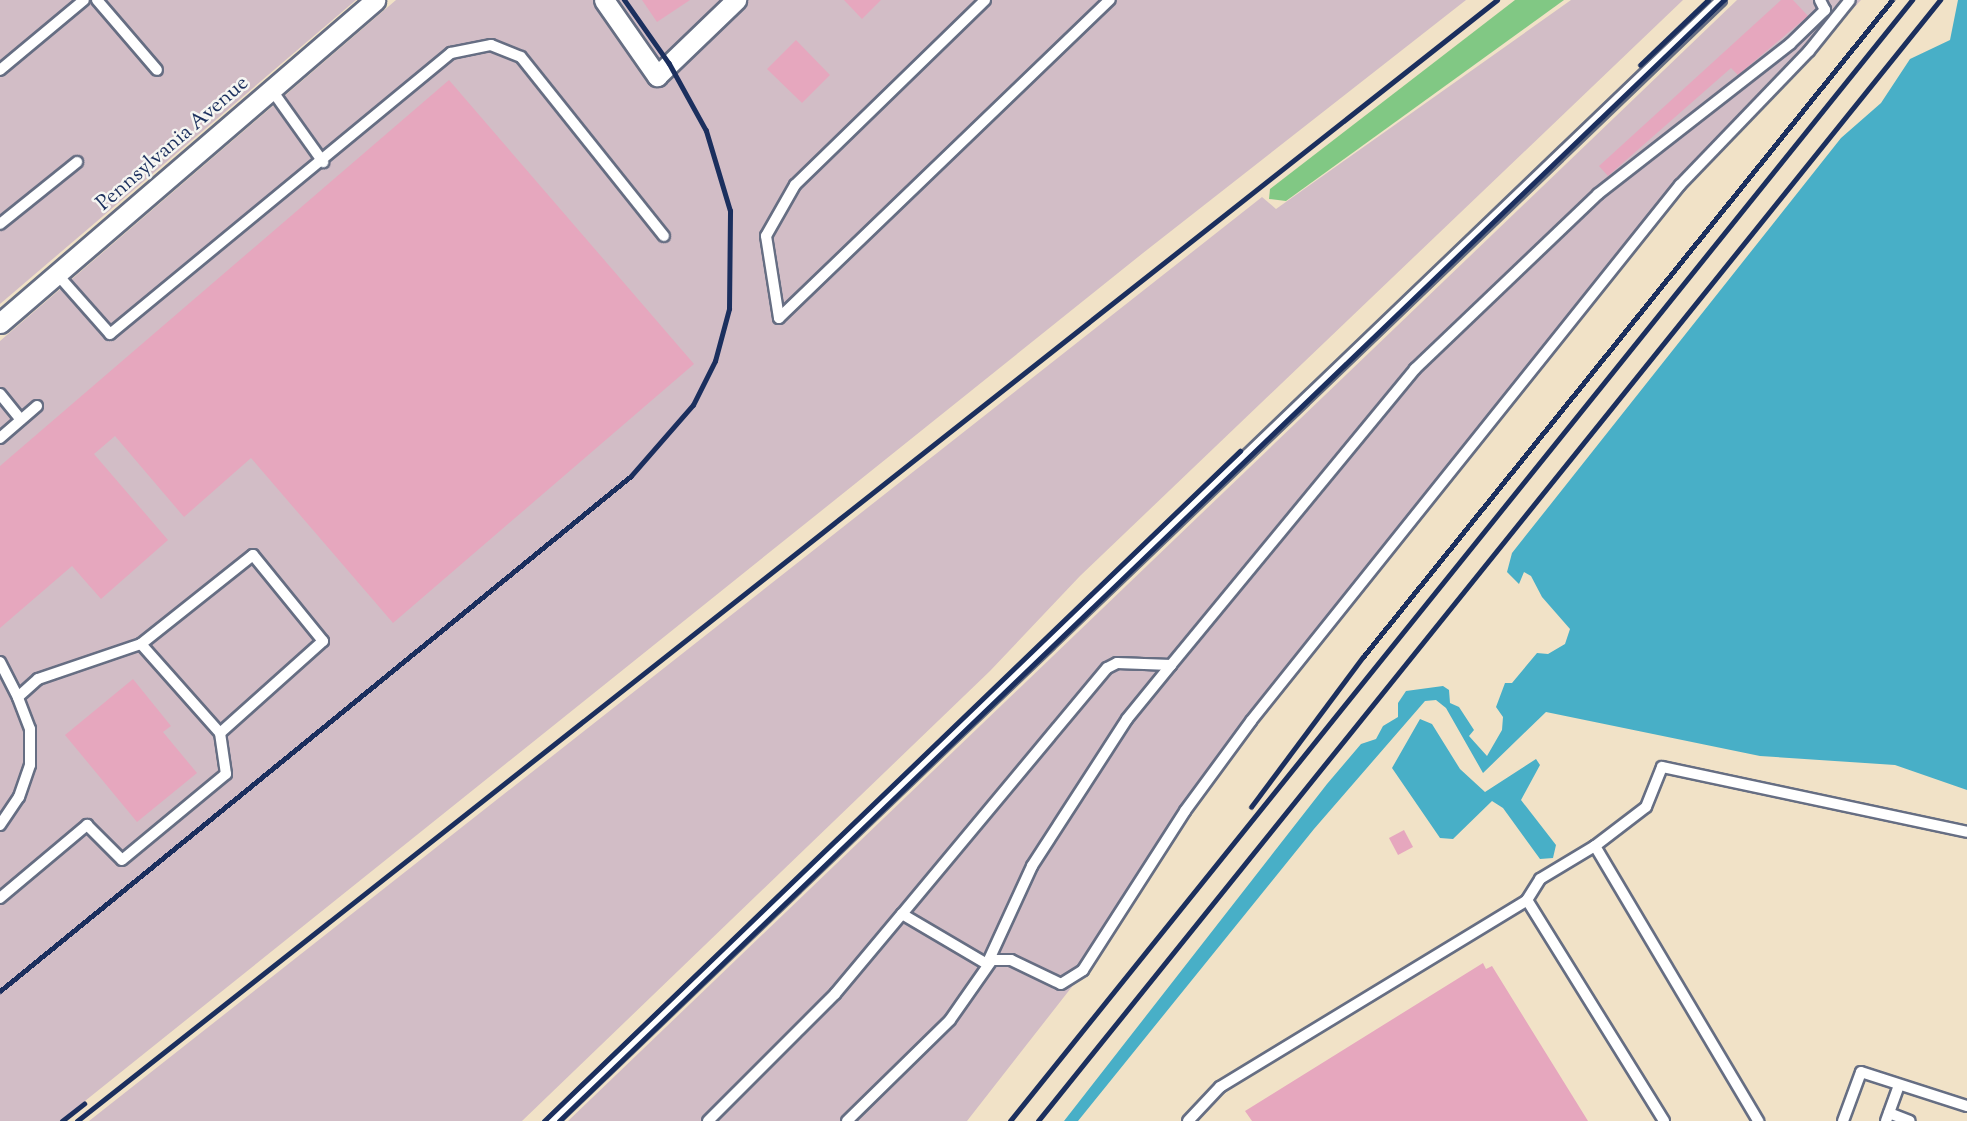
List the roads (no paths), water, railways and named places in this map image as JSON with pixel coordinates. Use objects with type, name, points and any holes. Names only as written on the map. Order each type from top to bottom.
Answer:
[{"type":"street","name":"Pennsylvania Avenue","points":[[0,323],[375,0]]},
{"type":"street","points":[[604,0],[657,76],[736,0]]},
{"type":"lane","points":[[0,70],[84,0]]},
{"type":"lane","points":[[97,0],[157,70]]},
{"type":"lane","points":[[985,0],[795,185],[766,236],[779,318],[1110,0]]},
{"type":"lane","points":[[553,1121],[1721,0]]},
{"type":"lane","points":[[847,1121],[950,1020],[987,964],[1032,866],[1127,719],[1415,369],[1598,194],[1790,44],[1825,10],[1820,0]]},
{"type":"lane","points":[[987,964],[995,958],[1007,959],[1060,984],[1083,970],[1185,811],[1251,721],[1680,185],[1809,51],[1850,0]]},
{"type":"lane","points":[[57,274],[110,334],[323,162],[451,53],[491,45],[521,57],[664,236]]},
{"type":"lane","points":[[271,89],[323,162]]},
{"type":"lane","points":[[0,224],[77,162]]},
{"type":"lane","points":[[0,394],[21,420]]},
{"type":"lane","points":[[0,438],[37,406]]},
{"type":"lane","points":[[18,697],[38,679],[141,644],[253,555],[323,641],[220,733]]},
{"type":"lane","points":[[0,898],[88,825],[122,860],[226,774],[220,733],[141,644]]},
{"type":"lane","points":[[0,662],[18,697],[30,729],[30,765],[19,797],[0,825]]},
{"type":"lane","points":[[708,1121],[835,994],[1107,668],[1117,663],[1171,665]]},
{"type":"lane","points":[[1188,1121],[1220,1087],[1527,900],[1540,879],[1595,846],[1646,807],[1662,767],[1967,832]]},
{"type":"lane","points":[[1595,846],[1759,1121]]},
{"type":"lane","points":[[1527,900],[1664,1121]]},
{"type":"lane","points":[[902,914],[987,964]]},
{"type":"lane","points":[[1843,1121],[1861,1072],[1967,1106]]},
{"type":"lane","points":[[1899,1084],[1888,1117],[1910,1121]]},
{"type":"water","points":[[1958,0],[1967,0],[1967,790],[1895,765],[1760,756],[1546,712],[1483,773],[1446,708],[1436,700],[1425,701],[1314,829],[1078,1121],[1064,1121],[1327,784],[1361,744],[1376,739],[1383,726],[1398,717],[1398,703],[1406,691],[1443,686],[1449,690],[1450,703],[1459,707],[1474,730],[1469,736],[1487,756],[1502,730],[1503,717],[1496,707],[1505,683],[1512,683],[1537,653],[1548,654],[1565,644],[1570,629],[1542,597],[1531,576],[1524,572],[1519,584],[1507,572],[1512,553],[1841,138],[1881,103],[1910,59],[1950,40]]},
{"type":"water","points":[[1420,719],[1432,724],[1460,769],[1485,792],[1536,759],[1540,765],[1521,800],[1556,845],[1553,858],[1540,859],[1503,808],[1492,801],[1453,839],[1440,838],[1392,768]]},
{"type":"railway","points":[[0,991],[631,476],[693,405],[715,361],[729,309],[730,211],[706,131],[669,64],[624,0]]},
{"type":"railway","points":[[77,1121],[1497,0]]},
{"type":"railway","points":[[1640,65],[1708,0]]},
{"type":"railway","points":[[559,1121],[1724,0]]},
{"type":"railway","points":[[1251,807],[1363,657],[1892,0]]},
{"type":"railway","points":[[1010,1121],[1912,0]]},
{"type":"railway","points":[[1038,1121],[1940,0]]},
{"type":"railway","points":[[544,1121],[1240,451]]},
{"type":"railway","points":[[62,1121],[84,1104]]}]
